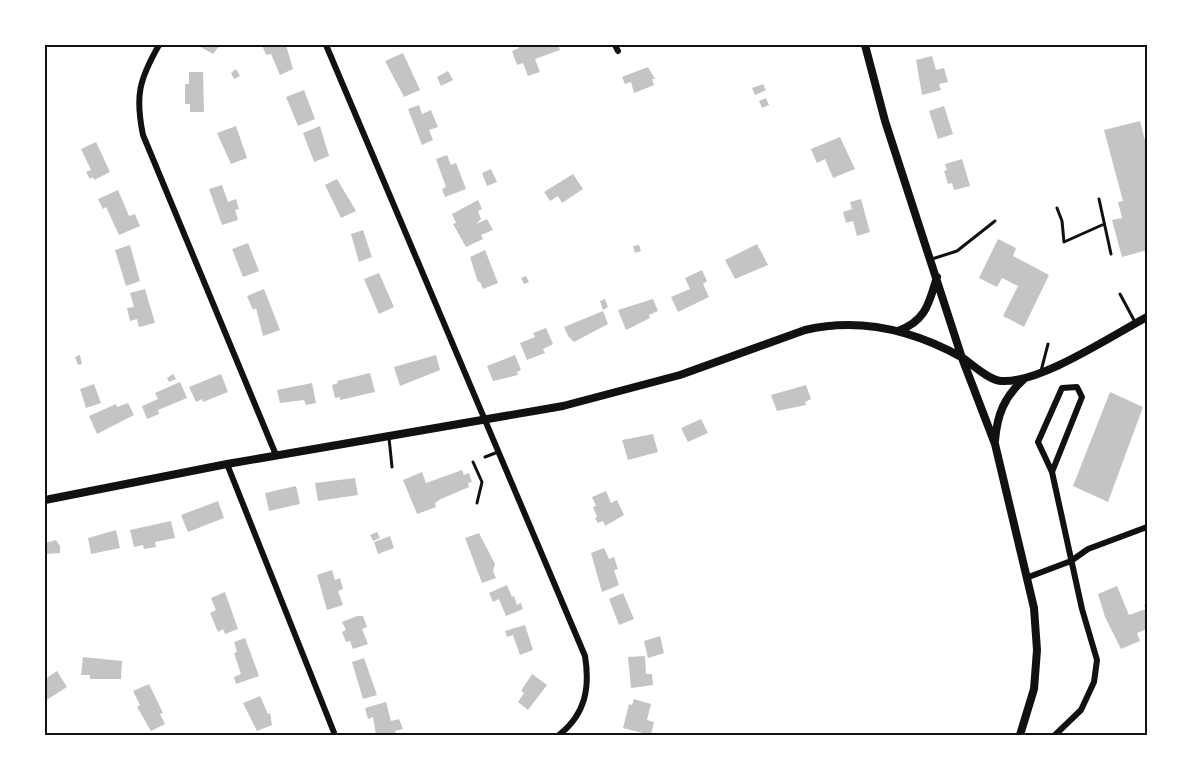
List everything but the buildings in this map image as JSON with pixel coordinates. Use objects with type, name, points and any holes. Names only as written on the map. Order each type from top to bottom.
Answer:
[{"type":"street","points":[[159,45],[140,85],[137,105],[143,135],[276,455]]},
{"type":"street","points":[[326,45],[585,656],[589,678],[585,702],[571,726],[559,735]]},
{"type":"street","points":[[865,45],[885,121],[932,259],[962,358],[995,444],[1034,608],[1037,650],[1034,688],[1020,735]]},
{"type":"street","points":[[897,331],[915,325],[929,305],[937,276]]},
{"type":"street","points":[[45,500],[276,455],[563,406],[627,391],[805,330],[832,324],[860,323],[925,339],[962,358],[999,382],[1024,379],[1041,373],[1147,318]]},
{"type":"street","points":[[995,444],[997,416],[1010,391],[1024,379]]},
{"type":"street","points":[[1052,472],[1082,397],[1077,387],[1062,388],[1038,442],[1052,472],[1071,561],[1097,660],[1094,682],[1081,710],[1055,735]]},
{"type":"street","points":[[227,464],[335,735]]},
{"type":"street","points":[[1026,578],[1071,561],[1088,549],[1147,527]]},
{"type":"lane","points":[[1099,200],[1102,225],[1111,254]]},
{"type":"lane","points":[[1057,208],[1062,220],[1064,242],[1102,225]]},
{"type":"lane","points":[[932,259],[957,251],[994,221]]},
{"type":"lane","points":[[1120,294],[1136,323]]},
{"type":"lane","points":[[1041,373],[1048,344]]},
{"type":"lane","points":[[389,436],[392,467]]},
{"type":"lane","points":[[485,457],[499,451]]},
{"type":"lane","points":[[473,462],[482,482],[477,503]]}]
